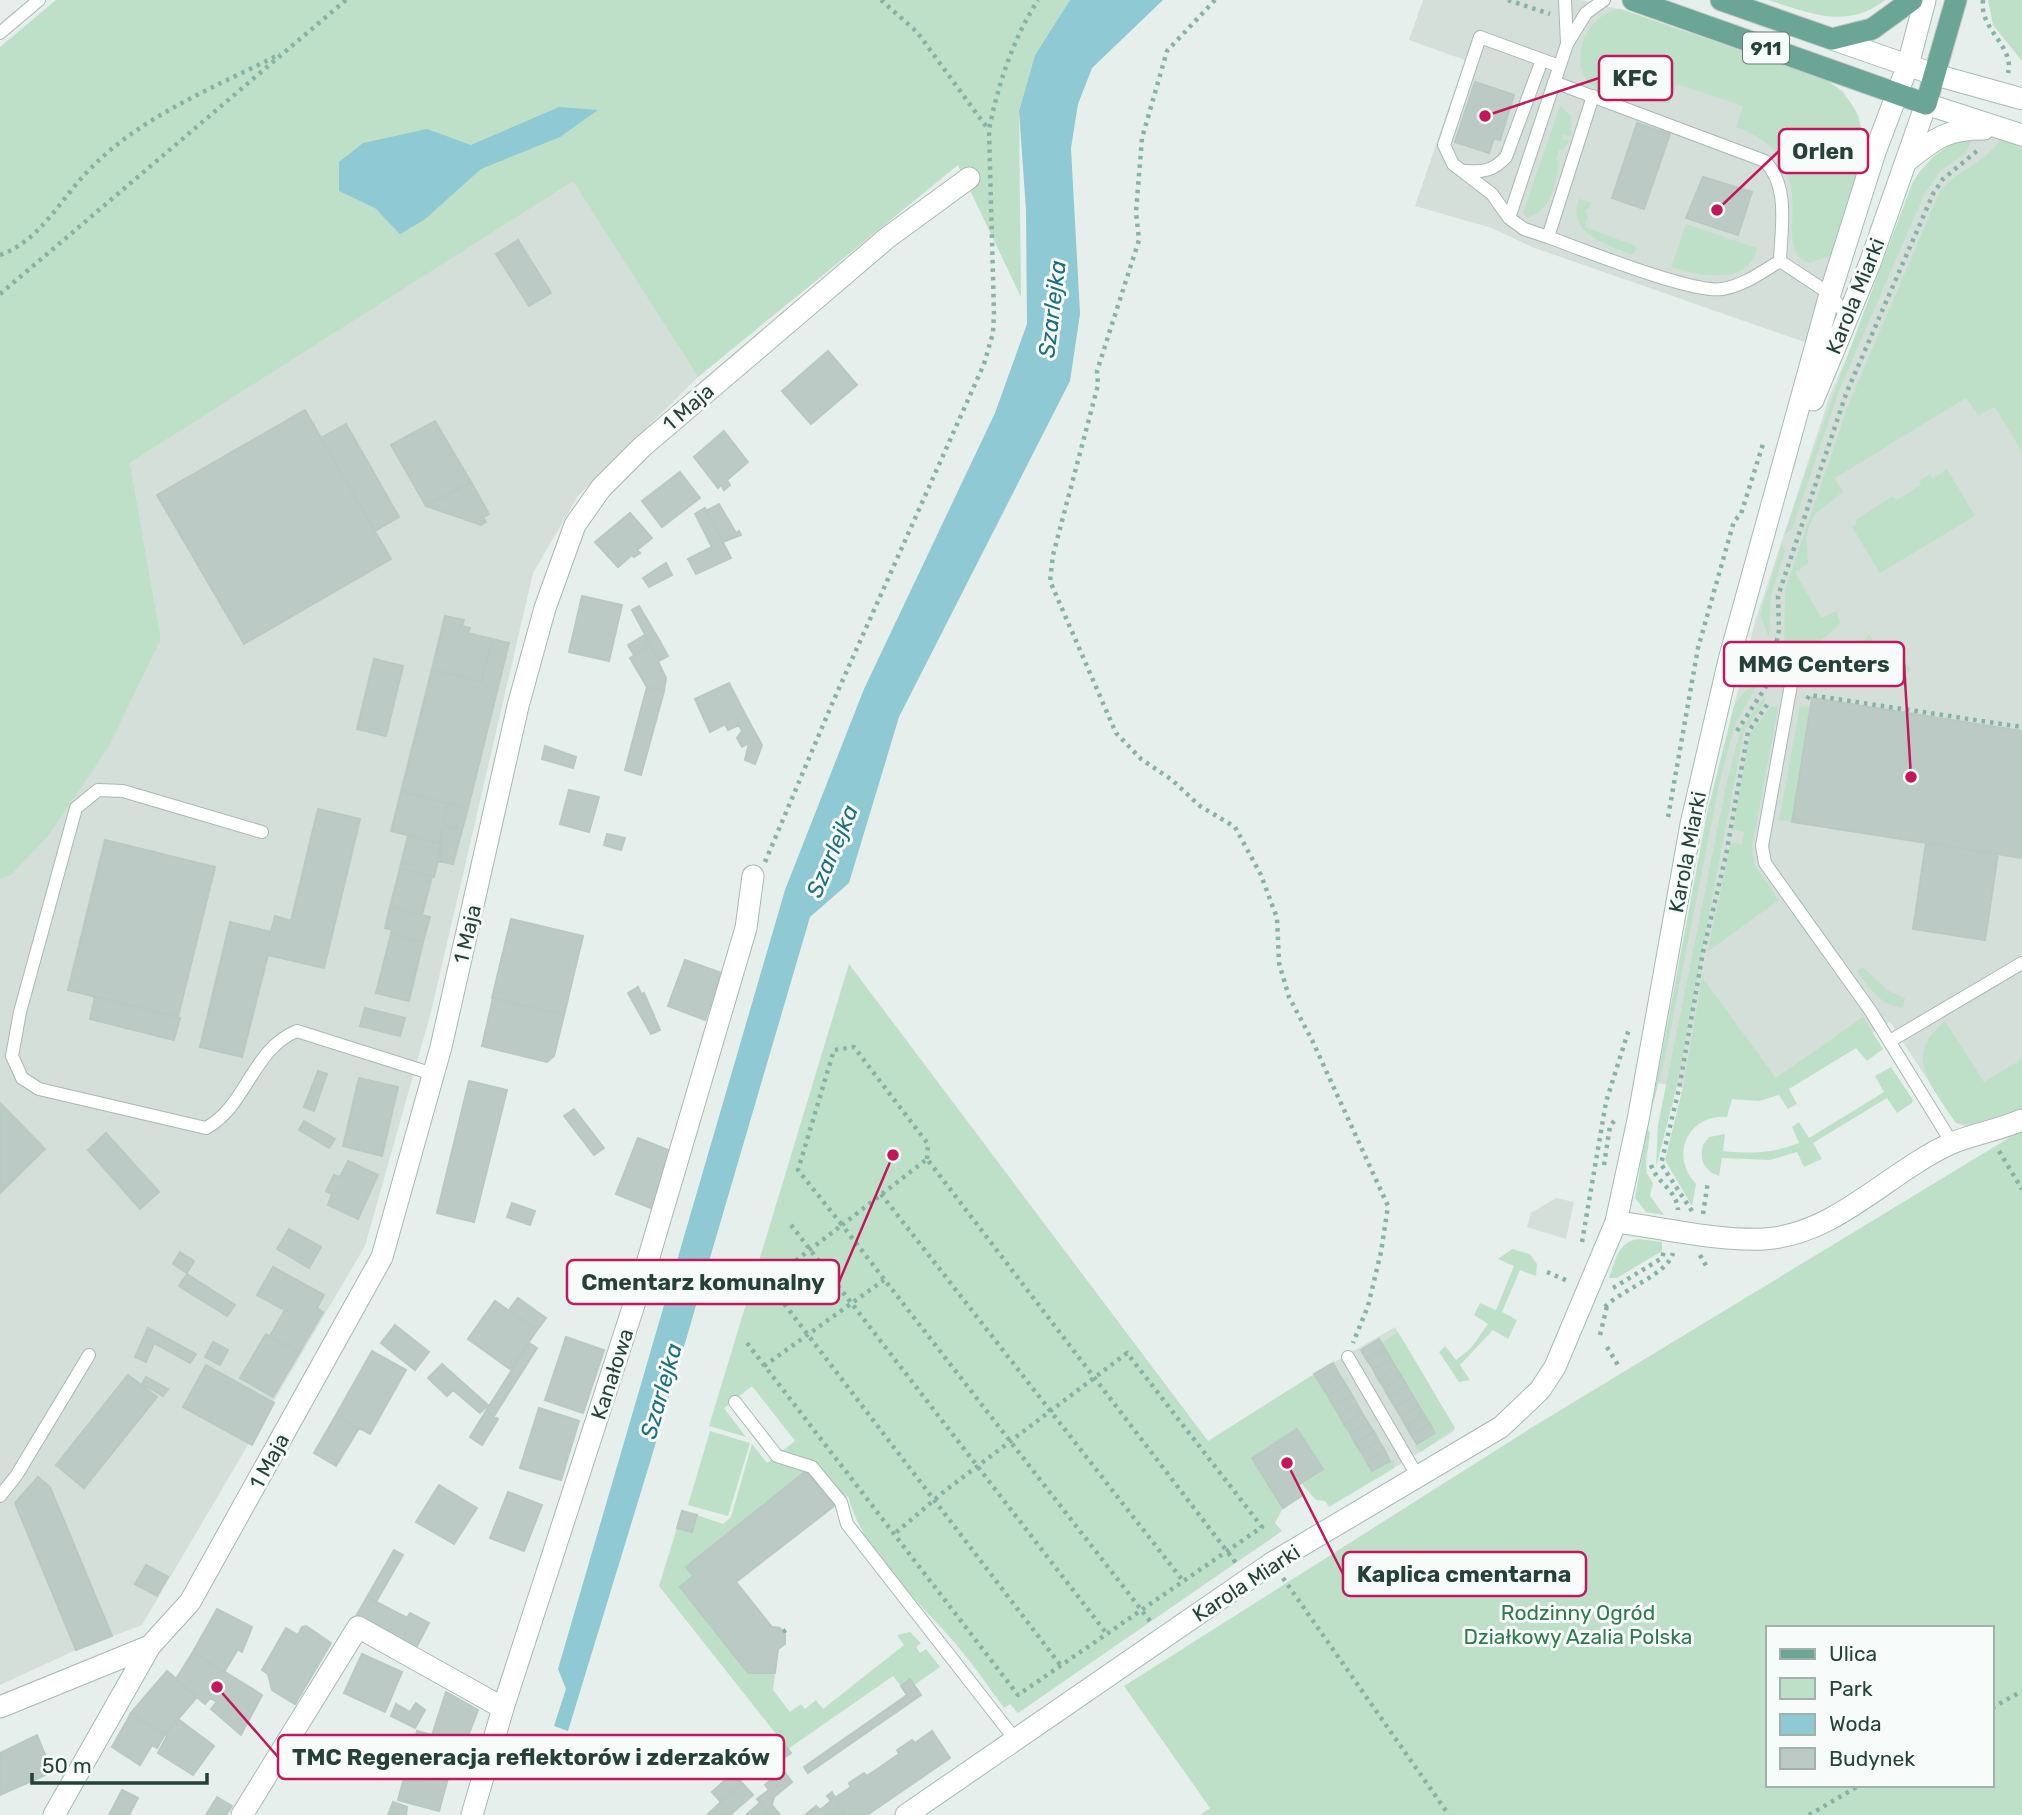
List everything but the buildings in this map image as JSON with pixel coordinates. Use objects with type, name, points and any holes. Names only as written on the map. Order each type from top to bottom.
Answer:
[{"type":"main road","name":"911","points":[[1633,0],[1926,104]]},
{"type":"main road","name":"911","points":[[1721,0],[1832,38]]},
{"type":"main road","points":[[1832,38],[1872,29],[1912,0]]},
{"type":"main road","points":[[1926,104],[1956,0]]},
{"type":"street","name":"Karola Miarki","points":[[906,1815],[1014,1738],[1272,1563],[1501,1427],[1540,1390],[1568,1340],[1616,1222],[1638,1120],[1691,824],[1729,660],[1779,487],[1830,294],[1875,152],[1908,65],[1925,0]]},
{"type":"street","name":"911","points":[[1832,38],[1936,75],[2022,99]]},
{"type":"street","name":"Karola Miarki","points":[[1779,487],[1870,263],[1926,104]]},
{"type":"street","name":"911","points":[[1926,104],[2022,135]]},
{"type":"street","points":[[1905,162],[1931,142],[1956,129],[1999,128]]},
{"type":"street","name":"1 Maja","points":[[0,1707],[150,1646],[190,1602],[382,1257],[433,1074],[518,706],[545,608],[575,525],[601,488],[642,447],[887,238],[969,178]]},
{"type":"street","name":"Kanałowa","points":[[472,1815],[503,1708],[647,1264],[746,928],[753,876]]},
{"type":"street","points":[[1616,1222],[1732,1238],[1784,1236],[1836,1214],[1952,1143],[1994,1132],[2022,1120]]},
{"type":"street","points":[[242,1815],[358,1627],[503,1708]]},
{"type":"street","points":[[54,1815],[150,1646]]},
{"type":"lane","points":[[0,33],[39,0]]},
{"type":"lane","points":[[1565,0],[1567,44]]},
{"type":"lane","points":[[1509,218],[1567,44],[1586,13],[1604,0]]},
{"type":"lane","points":[[1559,66],[1480,37],[1444,145],[1454,164],[1499,201],[1509,218],[1524,229],[1712,290],[1736,285],[1780,261]]},
{"type":"lane","points":[[1465,171],[1484,172],[1497,167],[1506,158],[1542,60]]},
{"type":"lane","points":[[1554,82],[1765,161],[1774,170],[1782,194],[1780,261]]},
{"type":"lane","points":[[1548,237],[1593,96]]},
{"type":"lane","points":[[1780,261],[1830,294],[1847,316]]},
{"type":"lane","points":[[1729,660],[1794,668],[1762,846],[1765,863],[1889,1041],[1952,1143]]},
{"type":"lane","points":[[262,832],[123,791],[98,790],[76,808],[20,1012],[12,1056],[22,1077],[38,1088],[206,1128],[222,1119],[281,1037],[297,1031],[433,1074]]},
{"type":"lane","points":[[1889,1041],[2022,962]]},
{"type":"lane","points":[[0,1495],[16,1476],[89,1355]]},
{"type":"lane","points":[[1348,1357],[1418,1477]]},
{"type":"lane","points":[[735,1402],[777,1456],[806,1464],[841,1502],[847,1524],[1014,1738]]},
{"type":"path","points":[[0,294],[346,0]]},
{"type":"path","points":[[881,0],[917,32],[989,130]]},
{"type":"path","points":[[753,876],[770,856],[832,704],[984,364],[993,333],[994,313],[989,130],[994,102],[1020,28],[1038,0]]},
{"type":"path","points":[[1215,0],[1167,51],[1142,138],[1136,212],[1139,240],[1097,370],[1098,385],[1053,555],[1050,581],[1116,733],[1141,759],[1172,780],[1200,806],[1235,827],[1261,875],[1277,918],[1279,963],[1289,997],[1312,1040],[1388,1206],[1368,1306],[1348,1357]]},
{"type":"path","points":[[1508,0],[1566,19]]},
{"type":"path","points":[[1983,0],[1985,21],[2009,56],[2008,73]]},
{"type":"path","points":[[0,256],[29,238],[50,219],[92,167],[146,123],[287,50]]},
{"type":"path","points":[[1774,654],[1779,630],[1778,596],[1846,394],[1933,194],[1943,179],[1980,148]]},
{"type":"path","points":[[1666,827],[1698,648],[1734,521],[1741,514]]},
{"type":"path","points":[[1708,1181],[1702,1218],[1691,1211],[1661,1164],[1679,1089],[1703,951],[1726,855],[1748,732],[1770,701],[1767,685]]},
{"type":"path","points":[[1801,701],[1806,701],[1810,695],[2022,727]]},
{"type":"path","points":[[1770,701],[1779,700]]},
{"type":"path","points":[[1581,1248],[1606,1102],[1631,1019]]},
{"type":"path","points":[[1150,1621],[798,1170],[834,1050],[854,1048],[928,1144],[927,1159],[1236,1563]]},
{"type":"path","points":[[1994,1132],[1996,1146],[2022,1189]]},
{"type":"path","points":[[927,1159],[773,1282],[779,1297],[1061,1665]]},
{"type":"path","points":[[881,1194],[1184,1582]]},
{"type":"path","points":[[791,1225],[1107,1634]]},
{"type":"path","points":[[1600,1335],[1608,1312],[1604,1296],[1618,1283],[1661,1258],[1665,1247],[1674,1248]]},
{"type":"path","points":[[1547,1272],[1576,1284],[1577,1272]]},
{"type":"path","points":[[764,1366],[810,1336],[884,1280]]},
{"type":"path","points":[[747,1343],[892,1535],[1018,1695],[1262,1527],[1127,1353],[892,1535]]},
{"type":"path","points":[[1607,1347],[1618,1365]]},
{"type":"path","points":[[1281,1576],[1449,1815]]},
{"type":"path","points":[[783,1632],[789,1628]]},
{"type":"path","points":[[1994,1707],[2022,1691]]},
{"type":"path","points":[[1809,1815],[1857,1787]]},
{"type":"shaded area","points":[[1423,0],[1580,0],[1624,10],[1826,80],[1843,91],[1859,116],[1861,162],[1810,344],[1532,247],[1492,228],[1415,206],[1465,60],[1409,40]]},
{"type":"shaded area","points":[[2002,136],[2022,143],[2022,1111],[1967,1127],[1956,1123],[1890,1022],[1774,1094],[1728,1097],[1657,1083],[1707,814],[1755,622],[1830,395],[1864,318],[1919,172],[1946,148],[1965,140]]},
{"type":"shaded area","points":[[573,180],[698,377],[578,496],[533,573],[431,1012],[365,1246],[142,1625],[76,1650],[0,1685],[0,879],[11,874],[161,639],[130,463]]},
{"type":"shaded area","points":[[1556,1198],[1574,1202],[1566,1239],[1527,1227],[1531,1213]]},
{"type":"shaded area","points":[[1395,1327],[1455,1428],[1453,1432],[1376,1479],[1314,1374]]},
{"type":"green space","points":[[56,0],[1070,0],[1035,55],[1019,111],[1021,297],[958,165],[698,377],[573,181],[130,463],[161,639],[108,748],[48,836],[11,875],[0,879],[0,47]]},
{"type":"green space","points":[[1768,0],[1885,0],[1871,9],[1842,17],[1813,14]]},
{"type":"green space","points":[[1988,0],[2022,0],[2022,61],[1993,25]]},
{"type":"green space","points":[[1620,9],[1826,80],[1842,93],[1853,107],[1859,121],[1861,152],[1841,232],[1830,256],[1810,263],[1798,255],[1793,242],[1790,183],[1782,161],[1765,142],[1736,127],[1743,106],[1677,84],[1669,104],[1648,97],[1651,88],[1643,84],[1634,92],[1617,87],[1607,94],[1593,87],[1584,76],[1581,48],[1594,23],[1606,14]]},
{"type":"green space","points":[[1560,106],[1571,116],[1571,137],[1563,135],[1562,139],[1570,141],[1563,150],[1559,149],[1556,177],[1548,202],[1543,209],[1527,218],[1523,213]]},
{"type":"green space","points":[[1973,139],[1965,154],[1941,170],[1924,195],[1839,391],[1792,529],[1785,534],[1912,184],[1923,168],[1945,148],[1963,140]]},
{"type":"green space","points":[[2000,139],[2022,148],[2022,452],[1995,407],[1978,415],[1966,398],[1835,478],[1843,492],[1816,513],[1811,521],[1806,537],[1808,564],[1795,572],[1821,618],[1836,611],[1840,622],[1830,634],[1815,642],[1799,647],[1784,647],[1785,590],[1849,403],[1940,191],[1987,154]]},
{"type":"green space","points":[[1579,199],[1592,203],[1585,212],[1588,213],[1585,227],[1636,246],[1634,255],[1602,243],[1584,230],[1576,211]]},
{"type":"green space","points":[[1686,224],[1757,248],[1752,261],[1733,274],[1720,276],[1671,267]]},
{"type":"green space","points":[[1947,469],[1975,516],[1880,573],[1852,527],[1857,523],[1855,520],[1893,496],[1896,500],[1921,485],[1919,481],[1930,474],[1933,478]]},
{"type":"green space","points":[[1782,544],[1785,551],[1771,595],[1769,638],[1760,614]]},
{"type":"green space","points":[[1869,634],[1890,668],[1905,661],[1911,670],[1908,673],[1872,667],[1863,662],[1859,647]]},
{"type":"green space","points":[[1757,685],[1735,725],[1720,780],[1665,1058],[1650,1116],[1707,814],[1734,706],[1745,691]]},
{"type":"green space","points":[[1765,696],[1764,704],[1744,731],[1676,1090],[1656,1167],[1658,1125],[1727,781],[1741,729]]},
{"type":"green space","points":[[1771,706],[1778,708],[1752,847],[1754,864],[1779,900],[1707,952],[1731,843],[1742,844],[1744,832],[1733,830],[1750,734]]},
{"type":"green space","points":[[1800,706],[1811,707],[1792,822],[1779,820]]},
{"type":"green space","points":[[849,964],[1208,1441],[1314,1374],[1372,1471],[1393,1459],[1395,1464],[1394,1468],[1329,1507],[1325,1501],[1316,1500],[1301,1483],[1297,1429],[1252,1457],[1283,1508],[1275,1523],[1282,1531],[1018,1713],[1010,1704],[1004,1708],[961,1651],[878,1556],[855,1517],[848,1496],[834,1506],[806,1471],[686,1567],[693,1576],[680,1587],[748,1673],[775,1673],[773,1690],[790,1712],[801,1704],[805,1709],[816,1700],[823,1709],[904,1645],[897,1635],[910,1632],[921,1643],[916,1647],[920,1653],[926,1649],[940,1667],[914,1685],[910,1679],[901,1686],[893,1676],[788,1749],[659,1586],[677,1528],[692,1531],[697,1515],[723,1524],[731,1517],[752,1444],[767,1463],[795,1441],[752,1386],[724,1408],[746,1437],[709,1426]]},
{"type":"green space","points":[[1863,967],[1887,990],[1905,998],[1903,1008],[1876,995],[1857,971]]},
{"type":"green space","points":[[1702,977],[1776,1078],[1863,1017],[1883,1049],[1867,1061],[1856,1048],[1789,1089],[1797,1104],[1788,1109],[1779,1095],[1759,1101],[1732,1099],[1727,1117],[1713,1118],[1693,1129],[1684,1150],[1688,1173],[1696,1184],[1692,1206],[1665,1160],[1684,1083]]},
{"type":"green space","points":[[1945,1021],[1984,1082],[2022,1059],[2022,1111],[1979,1126],[1956,1123],[1931,1085],[1923,1059],[1925,1047],[1932,1034]]},
{"type":"green space","points":[[1891,1067],[1913,1100],[1912,1103],[1897,1113],[1887,1098],[1813,1143],[1822,1159],[1804,1167],[1797,1152],[1770,1160],[1722,1158],[1719,1176],[1704,1164],[1702,1150],[1709,1137],[1725,1134],[1723,1151],[1771,1151],[1799,1143],[1792,1127],[1799,1122],[1809,1138],[1884,1092],[1875,1076]]},
{"type":"green space","points":[[1647,1128],[1650,1133],[1647,1174],[1653,1183],[1650,1196],[1664,1215],[1646,1212],[1635,1198]]},
{"type":"green space","name":"Rodzinny Ogród Działkowy Azalia Polska","points":[[2022,1130],[2022,1815],[1200,1815],[1210,1808],[1124,1686],[1531,1428]]},
{"type":"green space","points":[[1638,1239],[1662,1242],[1662,1251],[1617,1278],[1609,1278],[1622,1248]]},
{"type":"green space","points":[[1512,1249],[1530,1254],[1537,1264],[1536,1276],[1520,1270],[1502,1312],[1517,1320],[1508,1339],[1493,1330],[1460,1365],[1470,1380],[1459,1382],[1439,1352],[1445,1346],[1456,1360],[1471,1348],[1488,1324],[1474,1315],[1480,1303],[1496,1310],[1514,1266],[1498,1259]]},
{"type":"green space","points":[[1398,1332],[1455,1428],[1421,1452],[1414,1446],[1435,1433],[1382,1343]]},
{"type":"green space","points":[[710,1431],[750,1443],[728,1516],[688,1505]]},
{"type":"water","name":"Szarlejka","points":[[1070,0],[1163,0],[1092,68],[1078,104],[1071,148],[1080,314],[1070,381],[899,717],[849,883],[810,917],[568,1731],[554,1726],[566,1689],[558,1669],[785,890],[864,689],[995,413],[1027,324],[1026,210],[1019,111],[1035,55]]},
{"type":"water","points":[[559,107],[598,110],[560,137],[481,169],[424,220],[400,234],[375,208],[339,191],[339,162],[363,143],[427,129],[471,145]]},
{"type":"place","name":"KFC","points":[[1485,116]]},
{"type":"place","name":"Orlen","points":[[1717,210]]},
{"type":"place","name":"MMG Centers","points":[[1911,777]]},
{"type":"place","name":"Cmentarz komunalny","points":[[893,1155]]},
{"type":"place","name":"Kaplica cmentarna","points":[[1287,1463]]},
{"type":"place","name":"TMC Regeneracja reflektorów i zderzaków","points":[[217,1687]]}]
